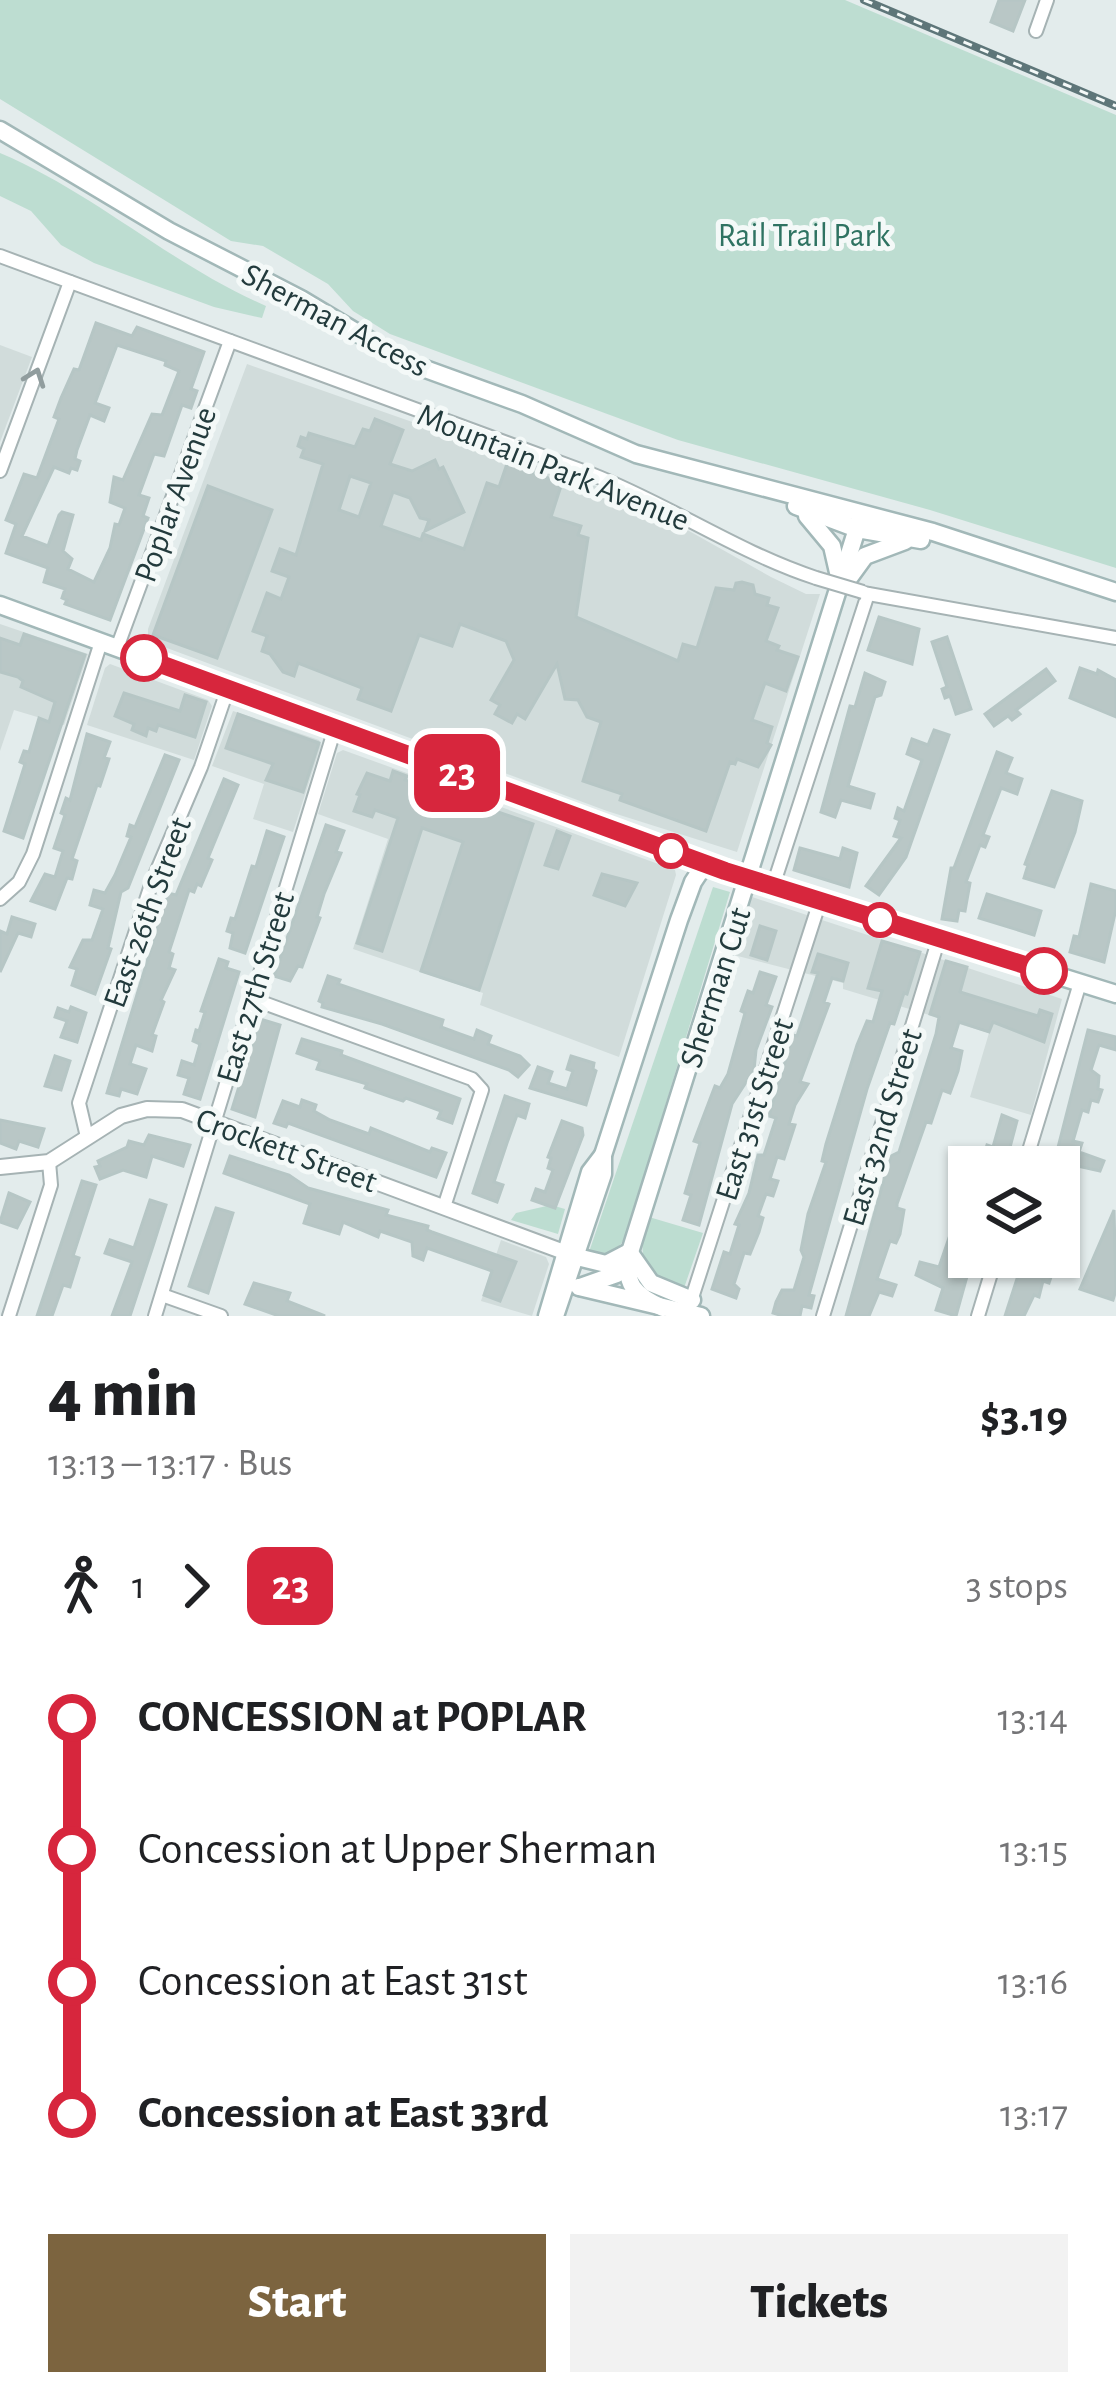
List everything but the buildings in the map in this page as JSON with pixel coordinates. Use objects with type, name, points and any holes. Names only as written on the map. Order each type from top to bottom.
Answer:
[{"type":"main road","name":"Sherman Access","points":[[0,130],[169,231],[301,298],[406,362],[522,404],[636,454],[859,522],[933,532],[1116,592]]},
{"type":"main road","name":"Sherman Access","points":[[760,489],[792,505],[926,541],[1010,557]]},
{"type":"main road","points":[[792,505],[816,524],[832,546],[840,576],[837,600]]},
{"type":"main road","name":"Sherman Cut","points":[[630,1252],[859,522]]},
{"type":"main road","points":[[837,600],[865,556],[887,545],[926,541]]},
{"type":"main road","points":[[0,605],[705,864],[1116,994]]},
{"type":"main road","points":[[554,1315],[590,1172],[603,1155],[692,882],[705,864]]},
{"type":"main road","points":[[570,1255],[606,1264],[630,1252]]},
{"type":"main road","points":[[554,1315],[579,1287],[616,1274],[630,1252]]},
{"type":"main road","points":[[630,1252],[629,1285],[663,1308]]},
{"type":"main road","points":[[630,1252],[651,1283],[691,1311]]},
{"type":"main road","points":[[579,1287],[691,1311]]},
{"type":"street","points":[[1036,32],[1047,0]]},
{"type":"street","name":"Mountain Park Avenue","points":[[0,256],[627,488],[758,556],[816,578],[865,593],[1116,638]]},
{"type":"street","points":[[0,472],[70,282]]},
{"type":"street","name":"Poplar Avenue","points":[[0,898],[19,882],[33,854],[109,645],[230,341]]},
{"type":"street","points":[[767,885],[865,593]]},
{"type":"street","name":"East 26th Street","points":[[87,1137],[79,1103],[152,882],[201,767],[228,688]]},
{"type":"street","name":"East 27th Street","points":[[155,1316],[335,728]]},
{"type":"street","name":"East 31st Street","points":[[691,1311],[820,901]]},
{"type":"street","name":"East 32nd Street","points":[[823,1316],[938,938]]},
{"type":"street","points":[[1030,1146],[1080,983]]},
{"type":"street","points":[[250,998],[472,1079],[482,1090],[444,1207]]},
{"type":"street","name":"Crockett Street","points":[[0,1167],[49,1162],[121,1116],[147,1109],[182,1110],[570,1255]]},
{"type":"street","points":[[9,1316],[51,1185],[49,1162]]},
{"type":"street","points":[[978,1316],[990,1278]]},
{"type":"street","points":[[162,1294],[221,1316]]},
{"type":"shaded area","points":[[0,345],[32,357],[0,442]]},
{"type":"shaded area","points":[[247,364],[632,499],[771,577],[806,594],[820,594],[737,852],[607,811],[148,638]]},
{"type":"shaded area","points":[[0,624],[88,654],[64,725],[14,710],[0,751]]},
{"type":"shaded area","points":[[110,664],[208,700],[212,706],[194,760],[87,725]]},
{"type":"shaded area","points":[[233,711],[319,740],[293,832],[253,819],[264,784],[212,766]]},
{"type":"shaded area","points":[[343,750],[675,870],[619,1057],[480,1005],[483,993],[353,949],[388,839],[318,814],[337,753]]},
{"type":"shaded area","points":[[749,896],[1062,999],[1031,1115],[970,1097],[989,1033],[843,989],[843,983],[730,954]]},
{"type":"shaded area","points":[[501,1240],[546,1257],[549,1264],[532,1316],[481,1301]]},
{"type":"green space","name":"Rail Trail Park","points":[[0,0],[845,0],[1116,115],[1116,568],[678,440],[390,334],[353,311],[328,284],[263,246],[231,241],[0,99]]},
{"type":"green space","points":[[0,153],[266,306],[262,318],[214,307],[94,263],[61,245],[31,211],[0,196]]},
{"type":"green space","points":[[713,887],[730,892],[626,1235],[611,1253],[589,1252]]},
{"type":"green space","points":[[551,1205],[565,1209],[558,1234],[511,1220],[516,1213]]},
{"type":"green space","points":[[649,1217],[703,1233],[684,1288],[658,1282],[647,1266],[642,1244]]},
{"type":"railway","points":[[864,0],[1116,106]]},
{"type":"bus line","name":"23","points":[[144,658],[725,871],[1044,971]]}]
